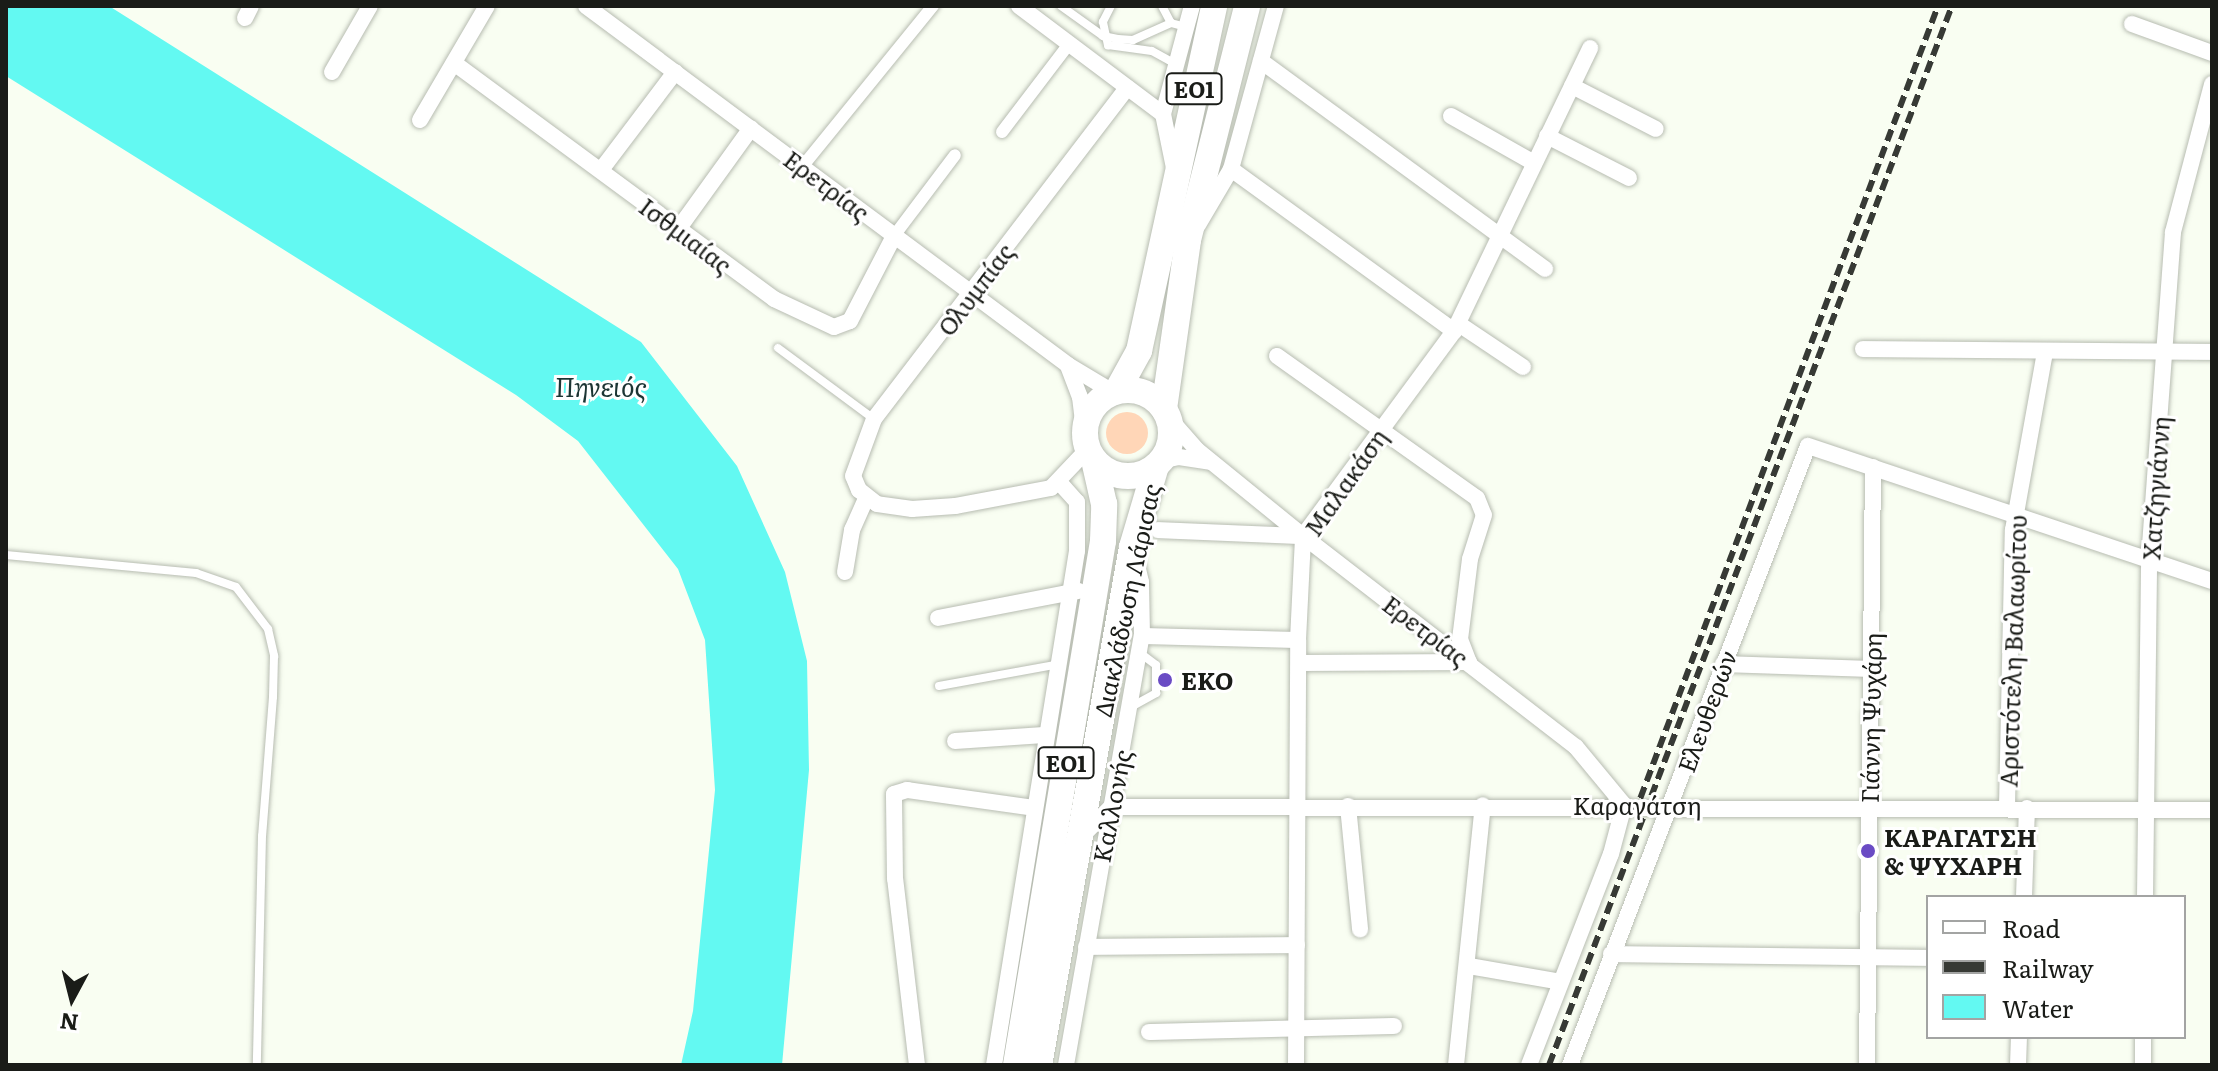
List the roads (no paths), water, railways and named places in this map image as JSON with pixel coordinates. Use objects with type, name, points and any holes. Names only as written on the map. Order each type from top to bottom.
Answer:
[{"type":"main road","name":"ΕΟ1","points":[[1088,447],[1093,406],[1115,391],[1139,351],[1175,173],[1214,6]]},
{"type":"main road","name":"ΕΟ1","points":[[1158,464],[1171,441],[1167,414],[1188,240],[1247,6]]},
{"type":"main road","points":[[1115,391],[1144,393],[1167,414]]},
{"type":"main road","points":[[1088,447],[1117,475],[1131,476],[1158,464]]},
{"type":"main road","name":"Διακλάδωση Λάρισας","points":[[1016,1065],[1031,976],[1083,590],[1104,512],[1088,447]]},
{"type":"main road","name":"Διακλάδωση Λάρισας","points":[[1039,1065],[1132,547],[1158,464]]},
{"type":"street","points":[[332,72],[370,6]]},
{"type":"street","points":[[420,120],[487,6]]},
{"type":"street","name":"Ερετρίας","points":[[586,6],[1068,365],[1115,391]]},
{"type":"street","points":[[802,167],[933,6]]},
{"type":"street","points":[[1019,6],[1163,114]]},
{"type":"street","points":[[1175,173],[1163,114],[1175,64],[1178,25],[1192,6]]},
{"type":"street","points":[[1188,240],[1231,169],[1276,6]]},
{"type":"street","points":[[2132,24],[2212,53]]},
{"type":"street","points":[[1002,132],[1069,44]]},
{"type":"street","name":"Μαλακάση","points":[[1296,1065],[1300,806],[1298,640],[1303,536],[1456,328],[1590,48]]},
{"type":"street","points":[[1261,61],[1545,269]]},
{"type":"street","name":"Ισθμιαίας","points":[[454,63],[774,299],[834,327],[850,321],[894,236]]},
{"type":"street","points":[[601,170],[675,72]]},
{"type":"street","name":"Χατζηγιάννη","points":[[2145,895],[2149,559],[2165,353],[2177,210],[2212,84]]},
{"type":"street","points":[[1572,86],[1656,129]]},
{"type":"street","name":"Ολυμπίας","points":[[866,498],[853,476],[874,419],[1127,88]]},
{"type":"street","points":[[1451,116],[1534,163]]},
{"type":"street","points":[[679,228],[751,128]]},
{"type":"street","points":[[1547,136],[1629,178]]},
{"type":"street","points":[[894,236],[955,155]]},
{"type":"street","points":[[1231,169],[1456,328],[1523,367]]},
{"type":"street","points":[[1863,349],[2212,352]]},
{"type":"street","name":"Αριστότελη Βαλαωρίτου","points":[[2007,807],[2015,512],[2045,352]]},
{"type":"street","points":[[1277,356],[1477,498],[1484,515],[1470,559],[1460,639],[1469,662],[1299,663]]},
{"type":"street","points":[[845,572],[852,530],[866,498],[888,507],[926,509],[1020,496],[1060,483],[1088,447],[1080,397],[1068,365]]},
{"type":"street","name":"Ερετρίας","points":[[1167,414],[1217,466],[1576,747],[1624,805]]},
{"type":"street","name":"Ελευθερών","points":[[1570,1065],[1808,446],[1873,467]]},
{"type":"street","name":"Ερετρίας","points":[[1158,464],[1193,458],[1217,466]]},
{"type":"street","points":[[1873,467],[2015,512],[2212,581]]},
{"type":"street","name":"Γιάννη Ψυχάρη","points":[[1867,1065],[1873,467]]},
{"type":"street","points":[[994,1065],[1055,665],[1083,590],[1078,507],[1060,483]]},
{"type":"street","points":[[1158,530],[1303,536]]},
{"type":"street","name":"Καλλoνής","points":[[1066,1065],[1141,644],[1141,582],[1132,547]]},
{"type":"street","points":[[938,618],[1083,590]]},
{"type":"street","points":[[1141,644],[1298,640]]},
{"type":"street","points":[[1723,664],[1871,669]]},
{"type":"street","points":[[955,741],[1044,735]]},
{"type":"street","points":[[917,1065],[891,834],[894,794],[907,790],[1035,808]]},
{"type":"street","name":"Καραγάτση","points":[[1111,807],[1672,804],[2212,810]]},
{"type":"street","points":[[1456,1065],[1469,966],[1483,805]]},
{"type":"street","points":[[1529,1065],[1616,839],[1624,805]]},
{"type":"street","points":[[1348,806],[1360,929]]},
{"type":"street","points":[[1078,841],[1111,807]]},
{"type":"street","points":[[2024,895],[2027,808]]},
{"type":"street","points":[[1018,915],[1031,976]]},
{"type":"street","points":[[1086,947],[1297,945]]},
{"type":"street","points":[[1611,954],[1926,958]]},
{"type":"street","points":[[1469,966],[1561,982]]},
{"type":"street","points":[[1149,1032],[1394,1026]]},
{"type":"street","points":[[2018,1065],[2019,1039]]},
{"type":"street","points":[[2143,1039],[2143,1065]]},
{"type":"lane","points":[[1061,6],[1103,36],[1108,45],[1152,51],[1175,64]]},
{"type":"lane","points":[[1103,36],[1103,22],[1111,6]]},
{"type":"lane","points":[[1103,36],[1133,40],[1178,25],[1162,6]]},
{"type":"lane","points":[[778,348],[874,419]]},
{"type":"lane","points":[[6,555],[196,573],[236,587],[268,629],[274,683],[262,836],[257,1065]]},
{"type":"lane","points":[[939,686],[1055,665]]},
{"type":"water","name":"Πηνειός","points":[[6,6],[109,6],[641,342],[737,466],[785,572],[807,661],[809,770],[782,1065],[681,1065],[693,1011],[715,790],[705,640],[678,569],[578,441],[516,395],[6,76]]},
{"type":"railway","points":[[1634,815],[1938,6]]},
{"type":"railway","points":[[1549,1065],[1952,6]]},
{"type":"place","name":"EKO","points":[[1165,680]]},
{"type":"place","name":"ΚΑΡΑΓΑΤΣΗ & ΨΥΧΑΡΗ","points":[[1868,851]]}]
